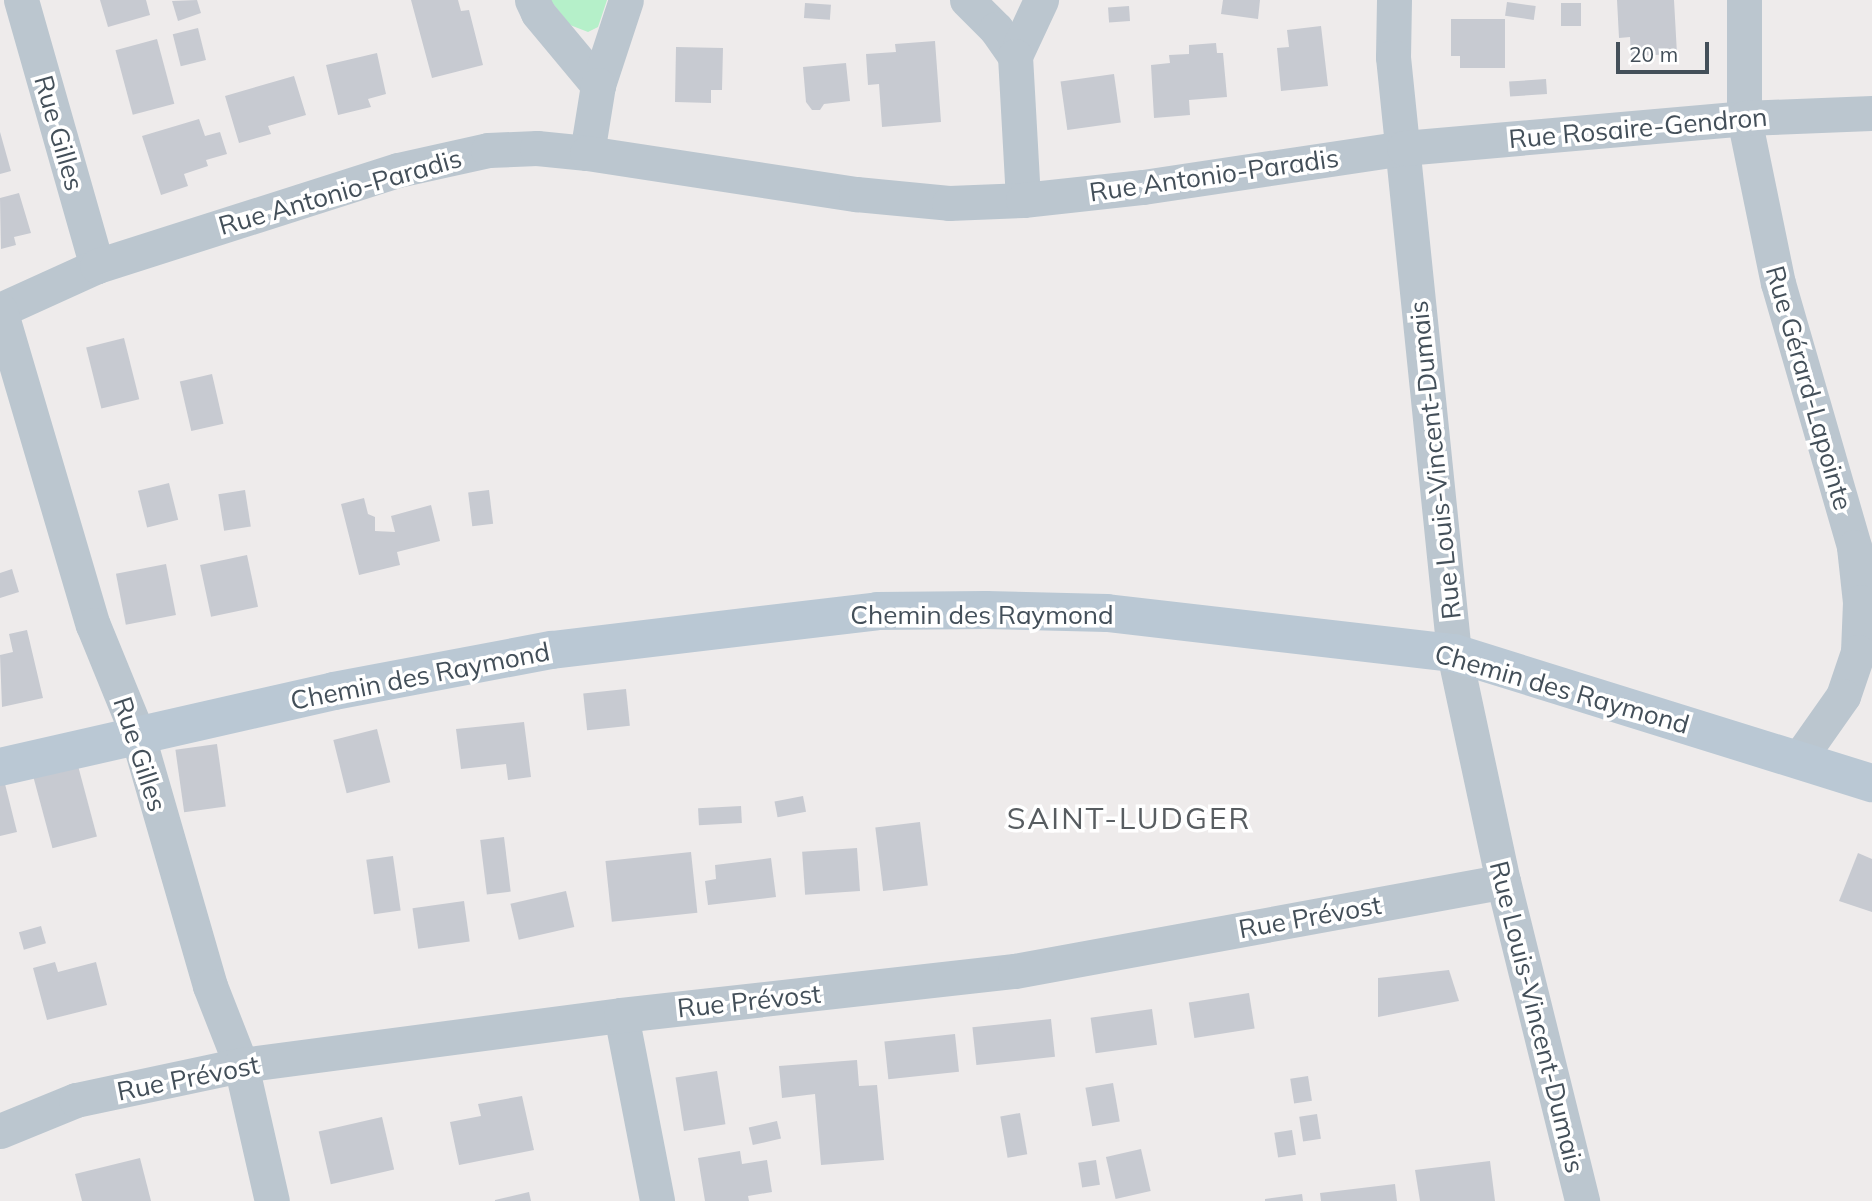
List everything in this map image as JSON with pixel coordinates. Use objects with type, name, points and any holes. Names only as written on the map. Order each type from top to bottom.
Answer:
[{"type":"street","name":"Rue Gilles","points":[[21,0],[97,266]]},
{"type":"street","points":[[532,0],[538,13],[598,85]]},
{"type":"street","points":[[587,153],[598,85],[626,0]]},
{"type":"street","points":[[967,0],[996,29],[1014,57]]},
{"type":"street","points":[[1023,200],[1014,57],[1041,0]]},
{"type":"street","name":"Rue Louis-Vincent-Dumais","points":[[1394,0],[1393,57],[1454,653],[1503,881],[1582,1201]]},
{"type":"street","name":"Rue Gérard-Lapointe","points":[[1744,0],[1744,118],[1778,283],[1854,547],[1860,602],[1858,652],[1843,696],[1798,760]]},
{"type":"street","name":"Rue Rosaire-Gendron","points":[[1404,148],[1744,118],[1872,113]]},
{"type":"street","name":"Rue Antonio-Paradis","points":[[0,310],[97,266],[411,167],[488,150],[537,148],[587,153],[856,194],[949,202],[1023,200],[1143,187],[1404,148]]},
{"type":"street","name":"Rue Gilles","points":[[0,310],[93,625],[137,733],[210,986],[241,1065],[272,1201]]},
{"type":"street","name":"Chemin des Raymond","points":[[0,766],[137,733],[552,650],[877,611],[1107,613],[1454,653],[1872,783]]},
{"type":"street","name":"Rue Prévost","points":[[0,1131],[76,1100],[241,1065],[621,1015],[1015,971],[1503,881]]},
{"type":"street","points":[[621,1015],[657,1201]]},
{"type":"green space","points":[[550,0],[607,0],[598,27],[588,32],[570,25]]},
{"type":"building","points":[[100,0],[146,0],[150,15],[108,27]]},
{"type":"building","points":[[197,0],[201,13],[178,21],[172,1]]},
{"type":"building","points":[[411,0],[458,0],[461,11],[469,10],[483,65],[432,78]]},
{"type":"building","points":[[1223,0],[1260,0],[1258,19],[1221,14]]},
{"type":"building","points":[[1617,0],[1674,0],[1677,54],[1631,56],[1630,37],[1619,38]]},
{"type":"building","points":[[1507,2],[1536,6],[1534,20],[1505,16]]},
{"type":"building","points":[[805,3],[831,5],[830,20],[804,18]]},
{"type":"building","points":[[1561,3],[1581,3],[1581,26],[1561,26]]},
{"type":"building","points":[[1129,6],[1130,21],[1109,22],[1108,7]]},
{"type":"building","points":[[1451,19],[1505,19],[1505,68],[1460,68],[1460,56],[1451,56]]},
{"type":"building","points":[[1321,26],[1328,86],[1281,91],[1277,48],[1289,47],[1287,30]]},
{"type":"building","points":[[198,28],[206,60],[181,66],[173,34]]},
{"type":"building","points":[[157,39],[174,104],[133,115],[115,50]]},
{"type":"building","points":[[935,41],[941,122],[882,127],[879,84],[868,85],[866,54],[896,52],[895,44]]},
{"type":"building","points":[[1216,43],[1217,53],[1223,53],[1227,97],[1189,100],[1190,115],[1154,118],[1151,65],[1170,63],[1169,55],[1189,54],[1189,45]]},
{"type":"building","points":[[676,47],[723,48],[722,90],[711,90],[711,103],[675,102]]},
{"type":"building","points":[[377,53],[386,94],[368,99],[371,107],[338,115],[326,65]]},
{"type":"building","points":[[846,63],[850,101],[824,104],[820,110],[812,110],[806,102],[803,67]]},
{"type":"building","points":[[1114,74],[1121,123],[1067,130],[1061,82]]},
{"type":"building","points":[[294,76],[306,115],[268,126],[271,134],[239,143],[225,96]]},
{"type":"building","points":[[1546,79],[1547,94],[1510,97],[1509,82]]},
{"type":"building","points":[[199,119],[205,136],[220,132],[227,154],[206,160],[208,166],[184,174],[188,186],[161,195],[142,136]]},
{"type":"building","points":[[0,132],[11,171],[0,174]]},
{"type":"building","points":[[19,193],[31,233],[14,237],[16,245],[1,249],[0,198]]},
{"type":"building","points":[[124,338],[139,399],[101,409],[86,347]]},
{"type":"building","points":[[212,374],[223,424],[191,431],[180,381]]},
{"type":"building","points":[[169,483],[178,520],[147,528],[138,491]]},
{"type":"building","points":[[245,490],[251,527],[224,531],[218,494]]},
{"type":"building","points":[[489,490],[493,524],[472,526],[468,493]]},
{"type":"building","points":[[364,498],[368,514],[375,517],[375,531],[395,532],[391,516],[431,505],[440,541],[397,552],[400,565],[359,575],[341,504]]},
{"type":"building","points":[[247,555],[258,607],[211,617],[200,565]]},
{"type":"building","points":[[166,564],[176,615],[126,625],[116,574]]},
{"type":"building","points":[[12,569],[19,592],[0,598],[0,573]]},
{"type":"building","points":[[27,630],[43,698],[2,707],[0,655],[13,652],[9,634]]},
{"type":"building","points":[[626,689],[630,726],[587,730],[583,693]]},
{"type":"building","points":[[524,722],[531,777],[508,780],[506,764],[461,769],[456,729]]},
{"type":"building","points":[[377,729],[390,782],[347,793],[333,740]]},
{"type":"building","points":[[217,744],[226,806],[184,812],[175,750]]},
{"type":"building","points":[[77,762],[97,836],[52,848],[33,774]]},
{"type":"building","points":[[4,780],[17,832],[0,836],[0,781]]},
{"type":"building","points":[[803,796],[806,812],[778,817],[775,802]]},
{"type":"building","points":[[741,806],[742,823],[699,825],[698,808]]},
{"type":"building","points":[[920,822],[928,886],[883,891],[875,827]]},
{"type":"building","points":[[504,837],[511,892],[487,895],[480,840]]},
{"type":"building","points":[[857,848],[860,891],[805,895],[802,852]]},
{"type":"building","points":[[691,852],[697,913],[612,922],[605,861]]},
{"type":"building","points":[[1858,853],[1872,859],[1872,912],[1839,901]]},
{"type":"building","points":[[393,856],[401,910],[374,914],[366,860]]},
{"type":"building","points":[[771,858],[776,897],[708,905],[705,881],[716,879],[715,865]]},
{"type":"building","points":[[566,891],[574,927],[519,940],[510,904]]},
{"type":"building","points":[[464,901],[470,942],[418,949],[413,908]]},
{"type":"building","points":[[41,926],[46,943],[24,950],[19,932]]},
{"type":"building","points":[[55,962],[58,972],[96,962],[107,1005],[47,1020],[33,968]]},
{"type":"building","points":[[1449,970],[1459,1001],[1378,1017],[1378,978]]},
{"type":"building","points":[[1249,993],[1255,1029],[1194,1038],[1189,1003]]},
{"type":"building","points":[[1152,1009],[1157,1045],[1096,1053],[1091,1018]]},
{"type":"building","points":[[1051,1019],[1055,1057],[976,1065],[972,1027]]},
{"type":"building","points":[[955,1034],[959,1072],[888,1079],[884,1041]]},
{"type":"building","points":[[857,1060],[859,1086],[877,1085],[884,1160],[821,1165],[815,1094],[782,1098],[779,1066]]},
{"type":"building","points":[[717,1071],[725,1124],[684,1131],[676,1078]]},
{"type":"building","points":[[1308,1076],[1312,1101],[1294,1104],[1290,1079]]},
{"type":"building","points":[[1113,1083],[1120,1121],[1092,1126],[1085,1088]]},
{"type":"building","points":[[522,1096],[534,1150],[459,1165],[450,1122],[481,1116],[478,1104]]},
{"type":"building","points":[[1020,1113],[1027,1154],[1008,1158],[1000,1116]]},
{"type":"building","points":[[1317,1114],[1321,1139],[1303,1142],[1299,1117]]},
{"type":"building","points":[[382,1117],[394,1170],[331,1184],[319,1132]]},
{"type":"building","points":[[777,1121],[781,1139],[753,1145],[749,1128]]},
{"type":"building","points":[[1292,1130],[1296,1155],[1278,1158],[1274,1133]]},
{"type":"building","points":[[1141,1149],[1151,1191],[1116,1199],[1106,1157]]},
{"type":"building","points":[[740,1151],[742,1164],[767,1160],[772,1192],[748,1196],[749,1201],[705,1201],[698,1158]]},
{"type":"building","points":[[140,1158],[151,1201],[82,1201],[75,1174]]},
{"type":"building","points":[[1096,1160],[1100,1185],[1082,1188],[1078,1163]]},
{"type":"building","points":[[1490,1161],[1495,1201],[1420,1201],[1415,1170]]},
{"type":"building","points":[[1395,1184],[1397,1201],[1321,1201],[1320,1193]]},
{"type":"building","points":[[529,1192],[531,1201],[495,1201],[495,1200]]},
{"type":"building","points":[[1302,1194],[1303,1201],[1265,1201],[1265,1199]]},
{"type":"district","name":"SAINT-LUDGER","points":[[1129,818]]}]
